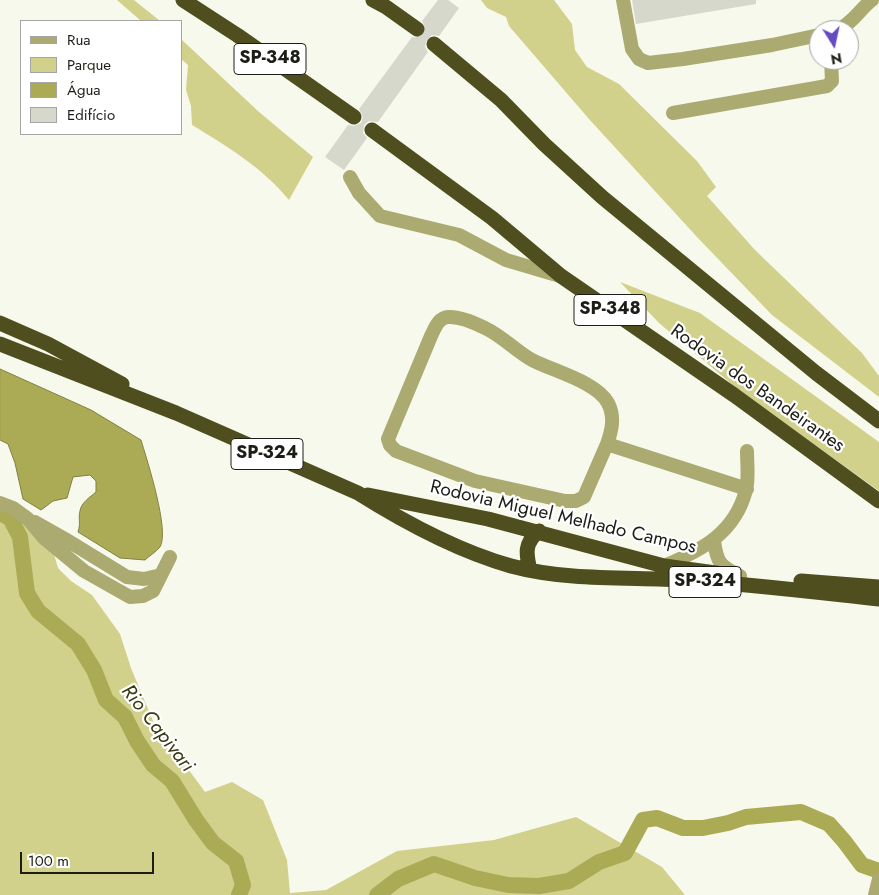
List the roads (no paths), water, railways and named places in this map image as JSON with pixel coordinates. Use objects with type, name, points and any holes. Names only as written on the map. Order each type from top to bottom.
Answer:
[{"type":"highway","name":"SP-348","points":[[183,0],[237,35],[354,117]]},
{"type":"highway","points":[[373,0],[417,29]]},
{"type":"highway","points":[[434,44],[500,100],[544,144],[602,197],[809,368],[879,421]]},
{"type":"highway","name":"Rodovia dos Bandeirantes","points":[[372,130],[492,218],[561,276],[734,395],[879,500]]},
{"type":"highway","name":"Rodovia Miguel Melhado Campos","points":[[0,323],[48,344],[176,413]]},
{"type":"highway","name":"Rodovia Miguel Melhado Campos","points":[[0,344],[176,413],[358,493],[376,505],[457,547],[485,558],[530,570],[604,578],[712,582],[879,599]]},
{"type":"highway","name":"Rodovia Miguel Melhado Campos","points":[[358,493],[488,519],[664,566],[740,576],[879,587]]},
{"type":"highway","points":[[530,570],[528,544],[531,537],[538,531]]},
{"type":"lane","points":[[623,0],[632,50],[639,58],[648,62],[683,59],[809,37]]},
{"type":"lane","points":[[853,20],[865,5],[872,0]]},
{"type":"lane","points":[[673,113],[827,86],[832,81],[831,70]]},
{"type":"lane","points":[[350,177],[359,193],[380,216],[459,235],[506,260],[561,276]]},
{"type":"lane","points":[[447,317],[464,320],[486,328],[532,360],[596,390],[608,402],[612,414],[612,429],[607,444],[584,497],[576,501],[566,501],[475,481],[396,450],[390,445],[388,439],[431,336],[438,322],[447,317]]},
{"type":"lane","points":[[607,444],[747,489]]},
{"type":"lane","points":[[664,566],[690,555],[714,541],[733,518],[747,489],[747,452]]},
{"type":"lane","points":[[0,503],[13,508],[28,519],[127,577],[144,578],[161,575]]},
{"type":"lane","points":[[28,519],[61,554],[84,571],[130,597],[143,596],[153,591],[170,557]]},
{"type":"lane","points":[[714,541],[716,557],[720,565],[740,576]]},
{"type":"water","points":[[0,369],[91,410],[141,440],[160,511],[162,539],[157,551],[145,560],[120,558],[78,532],[79,514],[82,505],[96,492],[96,481],[90,475],[73,477],[67,498],[53,501],[41,510],[23,499],[15,463],[8,444],[0,440]]},
{"type":"waterway","name":"Rio Capivari","points":[[0,513],[10,518],[20,537],[27,593],[38,611],[78,644],[94,670],[106,700],[125,717],[137,741],[153,765],[172,781],[213,843],[236,861],[243,885],[239,895]]},
{"type":"waterway","name":"Rio Capivari","points":[[377,895],[398,879],[434,864],[475,878],[508,885],[539,886],[569,881],[599,862],[625,853],[643,820],[657,818],[683,828],[703,828],[746,817],[801,812],[829,824],[862,865],[879,871]]},
{"type":"tunnel","points":[[417,29],[434,44]]}]
